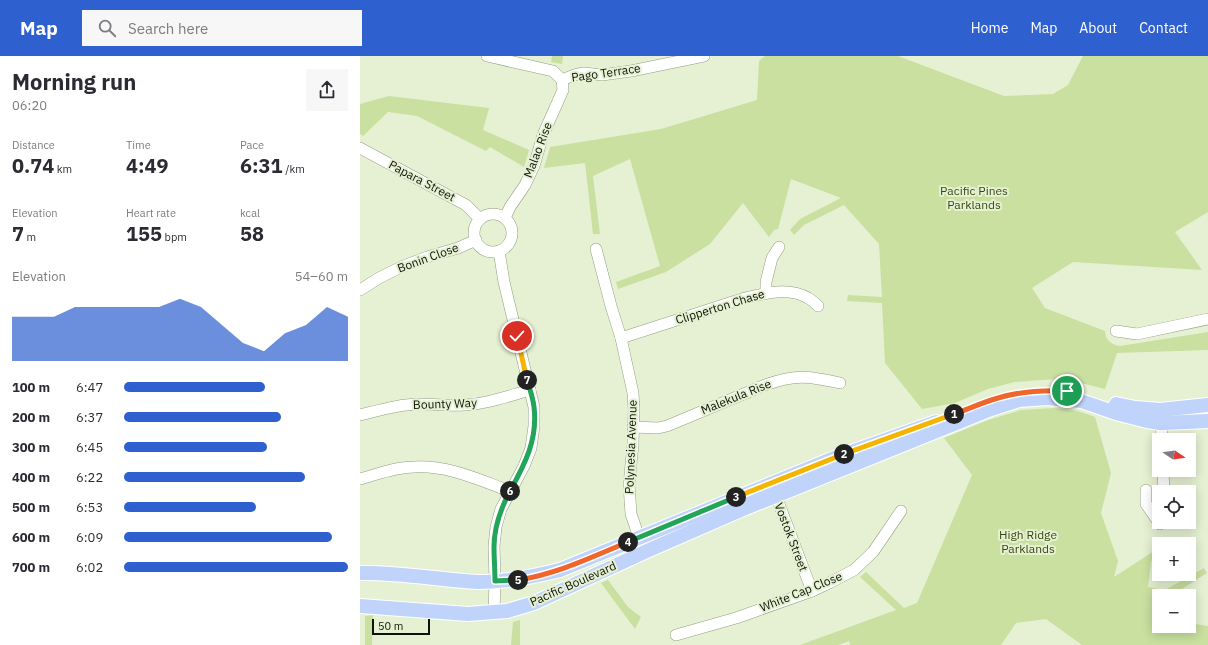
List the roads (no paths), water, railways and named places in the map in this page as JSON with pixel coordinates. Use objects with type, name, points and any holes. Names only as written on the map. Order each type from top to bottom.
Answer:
[{"type":"main road","name":"Pacific Boulevard","points":[[360,606],[468,614],[507,611],[534,603],[644,552],[837,456],[926,426],[999,398],[1031,391],[1067,391],[1084,394],[1160,416],[1208,421]]},
{"type":"main road","name":"Pacific Boulevard","points":[[773,489],[1019,400],[1047,398],[1081,402],[1147,421],[1160,416],[1208,405]]},
{"type":"main road","points":[[360,573],[376,572],[461,580],[495,581],[530,578],[560,570],[639,538],[773,489]]},
{"type":"street","name":"Pago Terrace","points":[[487,56],[553,72],[562,80],[584,73],[602,75],[631,71],[704,56]]},
{"type":"street","name":"Malao Rise","points":[[505,218],[510,207],[525,185],[534,166],[543,135],[563,90],[562,80]]},
{"type":"street","name":"Papara Street","points":[[360,148],[466,205],[480,219]]},
{"type":"street","points":[[499,214],[510,223],[512,236],[505,248],[492,252],[485,250],[480,246],[474,234],[480,219],[486,215],[499,214]]},
{"type":"street","name":"Bonin Close","points":[[360,290],[401,267],[427,257],[458,248],[476,240]]},
{"type":"street","points":[[766,293],[766,282],[772,258],[780,247]]},
{"type":"street","name":"Polynesia Avenue","points":[[596,249],[621,338],[633,393],[633,428],[629,484],[632,514],[644,552]]},
{"type":"street","points":[[494,612],[494,546],[496,527],[502,509],[524,466],[531,448],[534,426],[534,408],[504,282],[499,251]]},
{"type":"street","name":"Clipperton Chase","points":[[621,338],[745,298],[766,293],[794,293],[807,297],[818,306]]},
{"type":"street","points":[[1116,331],[1137,334],[1208,319]]},
{"type":"street","name":"Malekula Rise","points":[[633,428],[658,428],[667,426],[782,379],[813,377],[840,383]]},
{"type":"street","name":"Bounty Way","points":[[360,415],[382,409],[420,404],[463,405],[487,402],[530,390]]},
{"type":"street","points":[[1160,416],[1161,433]]},
{"type":"street","points":[[360,479],[387,471],[413,467],[432,467],[451,471],[510,491]]},
{"type":"street","name":"Vostok Street","points":[[773,489],[812,591]]},
{"type":"street","points":[[1146,490],[1146,504],[1152,508]]},
{"type":"street","name":"White Cap Close","points":[[676,635],[736,618],[812,591],[854,570],[873,552],[901,511]]},
{"type":"park label","name":"Pacific Pines Parklands","points":[[974,198]]},
{"type":"park label","name":"High Ridge Parklands","points":[[1028,542]]}]
